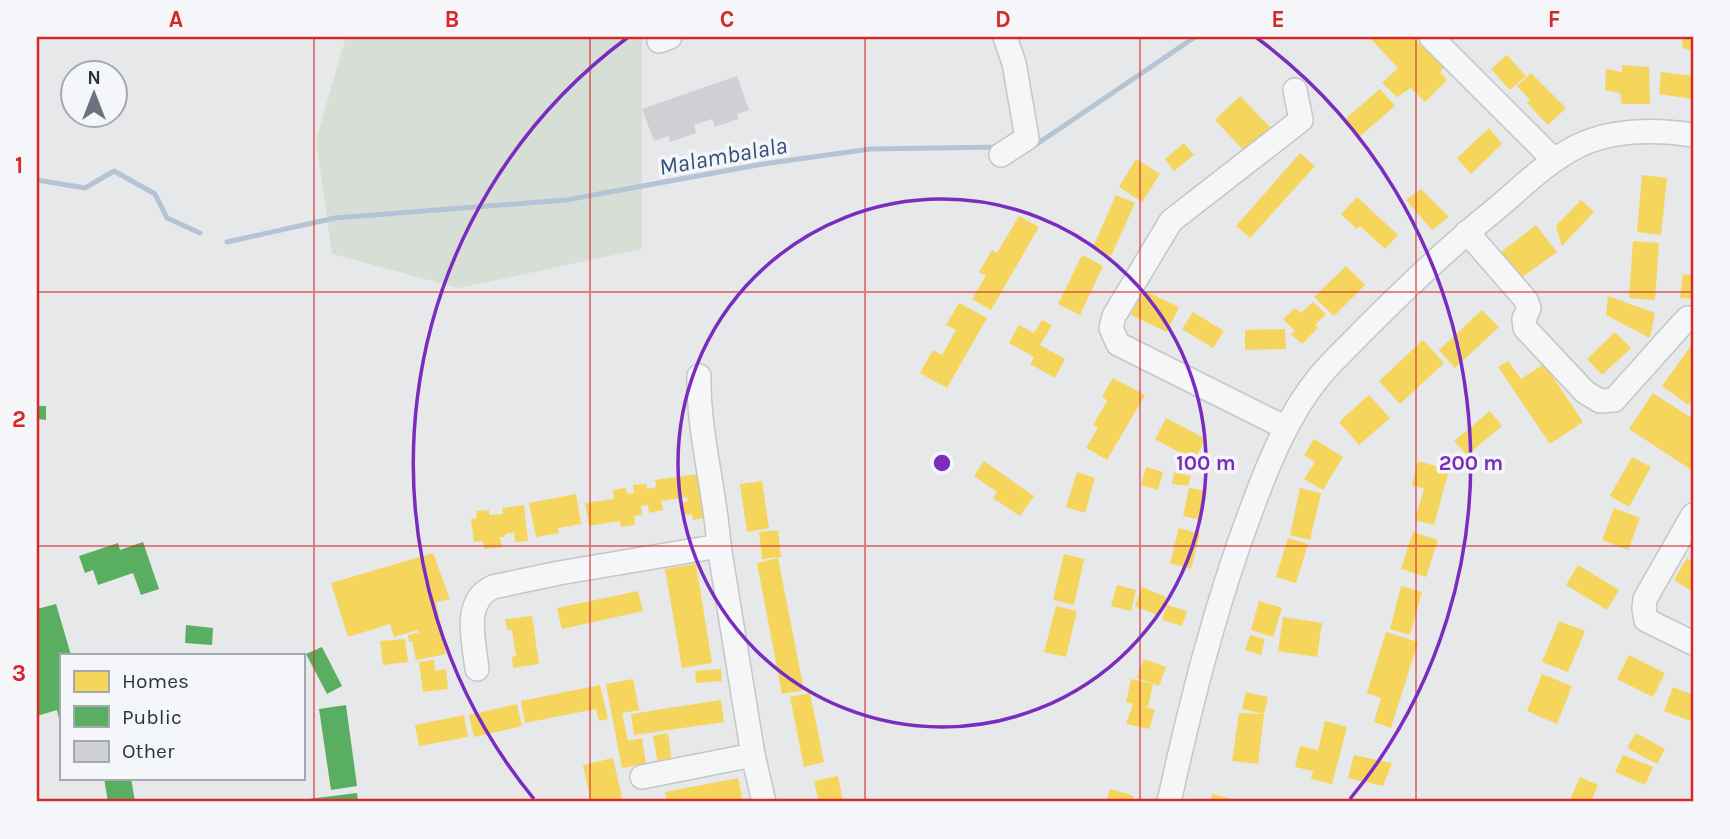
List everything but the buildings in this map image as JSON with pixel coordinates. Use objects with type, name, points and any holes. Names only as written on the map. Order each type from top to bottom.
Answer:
[{"type":"street","points":[[1001,155],[1027,138],[1014,63],[1006,37]]},
{"type":"street","points":[[1431,37],[1554,160]]},
{"type":"street","points":[[1286,428],[1118,344],[1111,328],[1114,316],[1171,220],[1301,120],[1295,90]]},
{"type":"street","points":[[1169,802],[1185,729],[1224,584],[1270,462],[1286,428],[1319,377],[1385,309],[1467,232],[1554,160],[1575,147],[1615,135],[1674,132],[1693,135]]},
{"type":"street","points":[[1467,232],[1526,300],[1529,308],[1524,318],[1525,328],[1585,392],[1601,401],[1614,400],[1682,324],[1688,318],[1693,318]]},
{"type":"street","points":[[698,376],[698,395],[709,480],[717,513],[719,546],[753,755],[764,802]]},
{"type":"street","points":[[1693,515],[1645,599],[1644,609],[1646,620],[1693,643]]},
{"type":"street","points":[[477,669],[473,609],[477,597],[483,591],[559,573],[719,546]]},
{"type":"street","points":[[642,777],[753,755]]},
{"type":"shaded area","points":[[346,37],[642,37],[642,249],[459,288],[332,254],[316,140]]},
{"type":"waterway","name":"Malambalala","points":[[1028,146],[1034,146],[1195,37]]},
{"type":"waterway","name":"Malambalala","points":[[227,242],[335,218],[566,200],[763,164],[870,149],[1000,147]]},
{"type":"waterway","name":"Malambalala","points":[[37,180],[85,188],[114,171],[155,194],[167,218],[200,233]]}]
